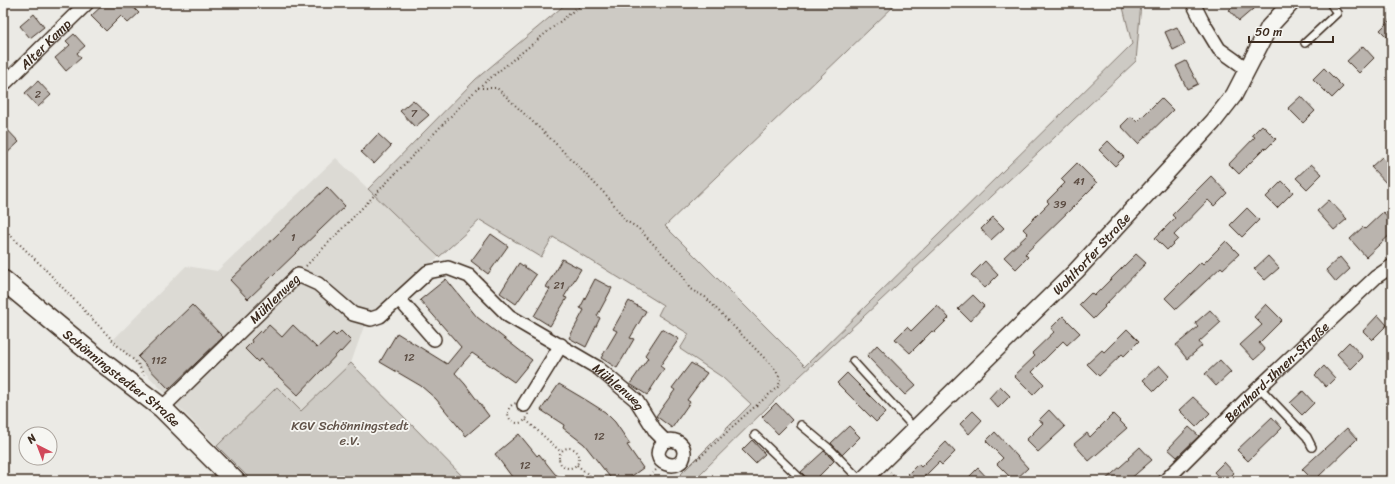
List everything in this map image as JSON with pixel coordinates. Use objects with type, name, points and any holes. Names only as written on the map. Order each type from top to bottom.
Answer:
[{"type":"main road","name":"Schönningstedter Straße","points":[[3,280],[102,362],[162,408],[235,481]]},
{"type":"street","name":"Alter Kamp","points":[[3,85],[88,3]]},
{"type":"street","points":[[1193,3],[1218,49],[1247,69]]},
{"type":"street","name":"Wohltorfer Straße","points":[[862,481],[1076,270],[1213,122],[1234,95],[1270,27],[1291,3]]},
{"type":"street","name":"Bernhard-Ihnen-Straße","points":[[1165,481],[1260,387],[1376,277],[1392,266]]},
{"type":"street","name":"Mühlenweg","points":[[162,408],[298,275],[318,284],[353,314],[371,320],[380,316],[428,272],[448,268],[469,276],[509,316],[598,368],[636,400],[656,432],[665,441]]},
{"type":"street","points":[[399,299],[434,339]]},
{"type":"street","points":[[524,405],[561,345]]},
{"type":"street","points":[[671,440],[678,442],[682,446],[684,453],[682,460],[677,464],[670,466],[664,464],[659,459],[658,452],[660,446],[665,441],[671,440]]},
{"type":"lane","points":[[1305,43],[1337,13],[1330,3]]},
{"type":"lane","points":[[853,361],[915,429]]},
{"type":"lane","points":[[1260,387],[1307,437],[1312,447]]},
{"type":"lane","points":[[801,425],[831,450],[862,481]]},
{"type":"lane","points":[[755,435],[803,481]]},
{"type":"path","points":[[298,275],[478,88],[584,3]]},
{"type":"path","points":[[478,88],[497,88],[554,142],[609,198],[626,221],[638,228],[681,273],[690,289],[705,297],[775,370],[780,378],[779,386],[743,416],[698,460],[684,453]]},
{"type":"path","points":[[3,228],[43,267],[118,346],[138,364],[145,376]]},
{"type":"path","points":[[526,420],[561,452]]},
{"type":"path","points":[[571,448],[576,450],[580,460],[577,465],[568,469],[563,466],[559,457],[561,452],[571,448]]},
{"type":"path","points":[[643,481],[664,464]]},
{"type":"path","points":[[577,465],[596,481]]},
{"type":"shaded area","points":[[336,158],[439,257],[363,329],[351,363],[301,412],[277,387],[217,446],[113,340],[186,266],[217,271]]},
{"type":"green space","points":[[567,3],[897,3],[665,226],[805,366],[1132,44],[1122,3],[1141,3],[1136,61],[783,392],[693,481],[674,481],[751,404],[722,377],[680,349],[689,334],[658,315],[663,305],[553,237],[541,257],[480,220],[439,257],[368,189],[476,79]]},
{"type":"green space","name":"KGV Schönningstedt e.V.","points":[[351,363],[467,481],[252,481],[217,446],[277,387],[301,411]]},
{"type":"building","points":[[105,3],[129,3],[139,13],[128,23],[121,16],[106,31],[91,16]]},
{"type":"building","points":[[1237,3],[1260,3],[1239,21],[1229,10]]},
{"type":"building","points":[[34,14],[44,27],[30,38],[20,26]]},
{"type":"building","points":[[1392,18],[1392,42],[1380,30]]},
{"type":"building","points":[[1177,27],[1185,44],[1173,50],[1165,32]]},
{"type":"building","points":[[74,34],[85,46],[77,53],[81,58],[66,71],[55,58],[70,45],[66,41]]},
{"type":"building","points":[[1363,46],[1374,58],[1359,73],[1347,61]]},
{"type":"building","points":[[1186,61],[1198,84],[1187,89],[1176,66]]},
{"type":"building","points":[[1324,68],[1343,87],[1332,98],[1313,79]]},
{"type":"building","points":[[38,81],[51,95],[38,107],[25,93]]},
{"type":"building","points":[[1301,96],[1315,111],[1303,123],[1288,108]]},
{"type":"building","points":[[1161,98],[1173,110],[1138,144],[1121,126],[1131,116],[1137,122]]},
{"type":"building","points":[[413,100],[429,115],[415,127],[400,111]]},
{"type":"building","points":[[3,125],[19,142],[3,157]]},
{"type":"building","points":[[1262,125],[1276,139],[1239,174],[1229,164],[1255,137],[1252,135]]},
{"type":"building","points":[[378,134],[391,146],[374,164],[361,152]]},
{"type":"building","points":[[1108,141],[1124,157],[1115,166],[1099,150]]},
{"type":"building","points":[[1382,157],[1392,167],[1392,180],[1388,185],[1371,167]]},
{"type":"building","points":[[1077,163],[1097,183],[1025,254],[1028,257],[1016,269],[1004,257],[1028,234],[1023,229],[1049,203],[1047,201],[1065,183],[1061,179]]},
{"type":"building","points":[[1311,164],[1322,174],[1307,189],[1296,178]]},
{"type":"building","points":[[1211,176],[1227,193],[1214,206],[1208,200],[1174,235],[1178,239],[1167,250],[1155,238],[1175,218],[1172,215]]},
{"type":"building","points":[[1282,181],[1293,192],[1277,208],[1266,197]]},
{"type":"building","points":[[327,187],[345,206],[248,299],[230,280]]},
{"type":"building","points":[[1329,200],[1347,219],[1334,230],[1317,211]]},
{"type":"building","points":[[1247,208],[1259,220],[1242,237],[1230,225]]},
{"type":"building","points":[[1383,212],[1392,222],[1392,233],[1366,257],[1350,239],[1363,227],[1365,229]]},
{"type":"building","points":[[993,217],[1004,228],[991,240],[981,229]]},
{"type":"building","points":[[491,234],[508,246],[488,274],[471,261]]},
{"type":"building","points":[[1226,241],[1239,254],[1223,269],[1221,267],[1176,309],[1165,298],[1201,262],[1203,264]]},
{"type":"building","points":[[1136,254],[1146,263],[1093,319],[1079,305],[1091,293],[1094,296]]},
{"type":"building","points":[[1268,256],[1279,268],[1265,280],[1254,269]]},
{"type":"building","points":[[1340,257],[1350,269],[1336,282],[1326,270]]},
{"type":"building","points":[[562,259],[581,269],[564,297],[567,298],[550,326],[534,316],[550,289],[546,287]]},
{"type":"building","points":[[985,261],[998,275],[985,288],[971,275]]},
{"type":"building","points":[[519,263],[536,275],[516,304],[500,293]]},
{"type":"building","points":[[446,279],[477,317],[532,360],[514,382],[472,353],[463,363],[455,373],[489,416],[466,436],[436,399],[421,386],[380,362],[397,333],[447,364],[461,347],[420,300]]},
{"type":"building","points":[[595,279],[612,288],[597,316],[600,318],[586,347],[569,338],[584,310],[580,308]]},
{"type":"building","points":[[973,295],[984,306],[970,321],[958,309]]},
{"type":"building","points":[[629,301],[646,311],[630,338],[634,339],[617,368],[601,358],[617,331],[613,329]]},
{"type":"building","points":[[1266,304],[1282,320],[1259,343],[1265,350],[1254,360],[1240,345],[1262,325],[1254,317]]},
{"type":"building","points":[[192,305],[223,337],[169,389],[138,357]]},
{"type":"building","points":[[937,305],[949,318],[934,333],[932,331],[910,353],[895,339],[907,327],[911,331]]},
{"type":"building","points":[[1210,310],[1221,322],[1199,342],[1202,346],[1187,359],[1176,345],[1198,327],[1195,323]]},
{"type":"building","points":[[1378,315],[1387,325],[1372,340],[1363,331]]},
{"type":"building","points":[[1063,316],[1080,333],[1067,345],[1063,341],[1032,372],[1044,384],[1033,395],[1014,376],[1035,356],[1032,353],[1054,332],[1051,328]]},
{"type":"building","points":[[269,325],[282,337],[293,325],[317,348],[333,333],[336,336],[341,331],[351,341],[298,395],[260,359],[258,362],[245,349],[260,331],[262,333]]},
{"type":"building","points":[[662,329],[679,339],[660,366],[664,369],[647,395],[630,384],[648,358],[645,355]]},
{"type":"building","points":[[1127,329],[1139,341],[1124,356],[1122,354],[1099,376],[1087,364],[1102,350],[1104,352]]},
{"type":"building","points":[[1349,342],[1363,357],[1351,369],[1337,354]]},
{"type":"building","points":[[877,345],[916,385],[905,395],[867,356]]},
{"type":"building","points":[[1220,360],[1231,372],[1216,386],[1205,374]]},
{"type":"building","points":[[691,363],[707,373],[687,400],[690,402],[672,428],[656,416],[675,390],[672,388]]},
{"type":"building","points":[[1159,365],[1169,376],[1154,391],[1143,380]]},
{"type":"building","points":[[1324,366],[1335,378],[1326,387],[1315,375]]},
{"type":"building","points":[[847,373],[886,412],[876,422],[837,383]]},
{"type":"building","points":[[559,384],[605,412],[615,422],[630,444],[627,445],[643,468],[625,481],[613,481],[584,444],[563,428],[564,425],[541,410]]},
{"type":"building","points":[[1000,386],[1010,396],[998,408],[989,398]]},
{"type":"building","points":[[1303,391],[1314,403],[1302,415],[1290,403]]},
{"type":"building","points":[[1193,397],[1210,413],[1196,427],[1179,410]]},
{"type":"building","points":[[776,403],[792,420],[778,434],[762,417]]},
{"type":"building","points":[[1049,410],[1065,427],[1038,452],[1026,440],[1043,423],[1039,420]]},
{"type":"building","points":[[973,411],[982,420],[969,434],[960,424]]},
{"type":"building","points":[[1113,414],[1127,428],[1089,461],[1074,444],[1087,433],[1090,437]]},
{"type":"building","points":[[1272,417],[1282,428],[1248,461],[1237,450]]},
{"type":"building","points":[[849,426],[860,437],[842,455],[831,443]]},
{"type":"building","points":[[1189,427],[1199,436],[1177,457],[1168,449]]},
{"type":"building","points":[[1347,428],[1357,439],[1314,481],[1302,469]]},
{"type":"building","points":[[995,432],[1028,468],[1014,481],[997,464],[1003,458],[986,441]]},
{"type":"building","points":[[519,434],[537,456],[539,454],[555,474],[567,481],[515,481],[495,454]]},
{"type":"building","points":[[752,440],[765,454],[755,463],[742,450]]},
{"type":"building","points":[[946,442],[955,452],[942,465],[939,462],[920,481],[915,481],[908,474],[918,464],[921,467]]},
{"type":"building","points":[[1140,447],[1152,460],[1128,481],[1104,481],[1129,459],[1128,458]]},
{"type":"building","points":[[824,451],[834,461],[814,481],[808,481],[801,472]]},
{"type":"building","points":[[1224,462],[1234,473],[1226,481],[1222,481],[1214,472]]},
{"type":"building","points":[[978,468],[990,481],[965,481]]}]
